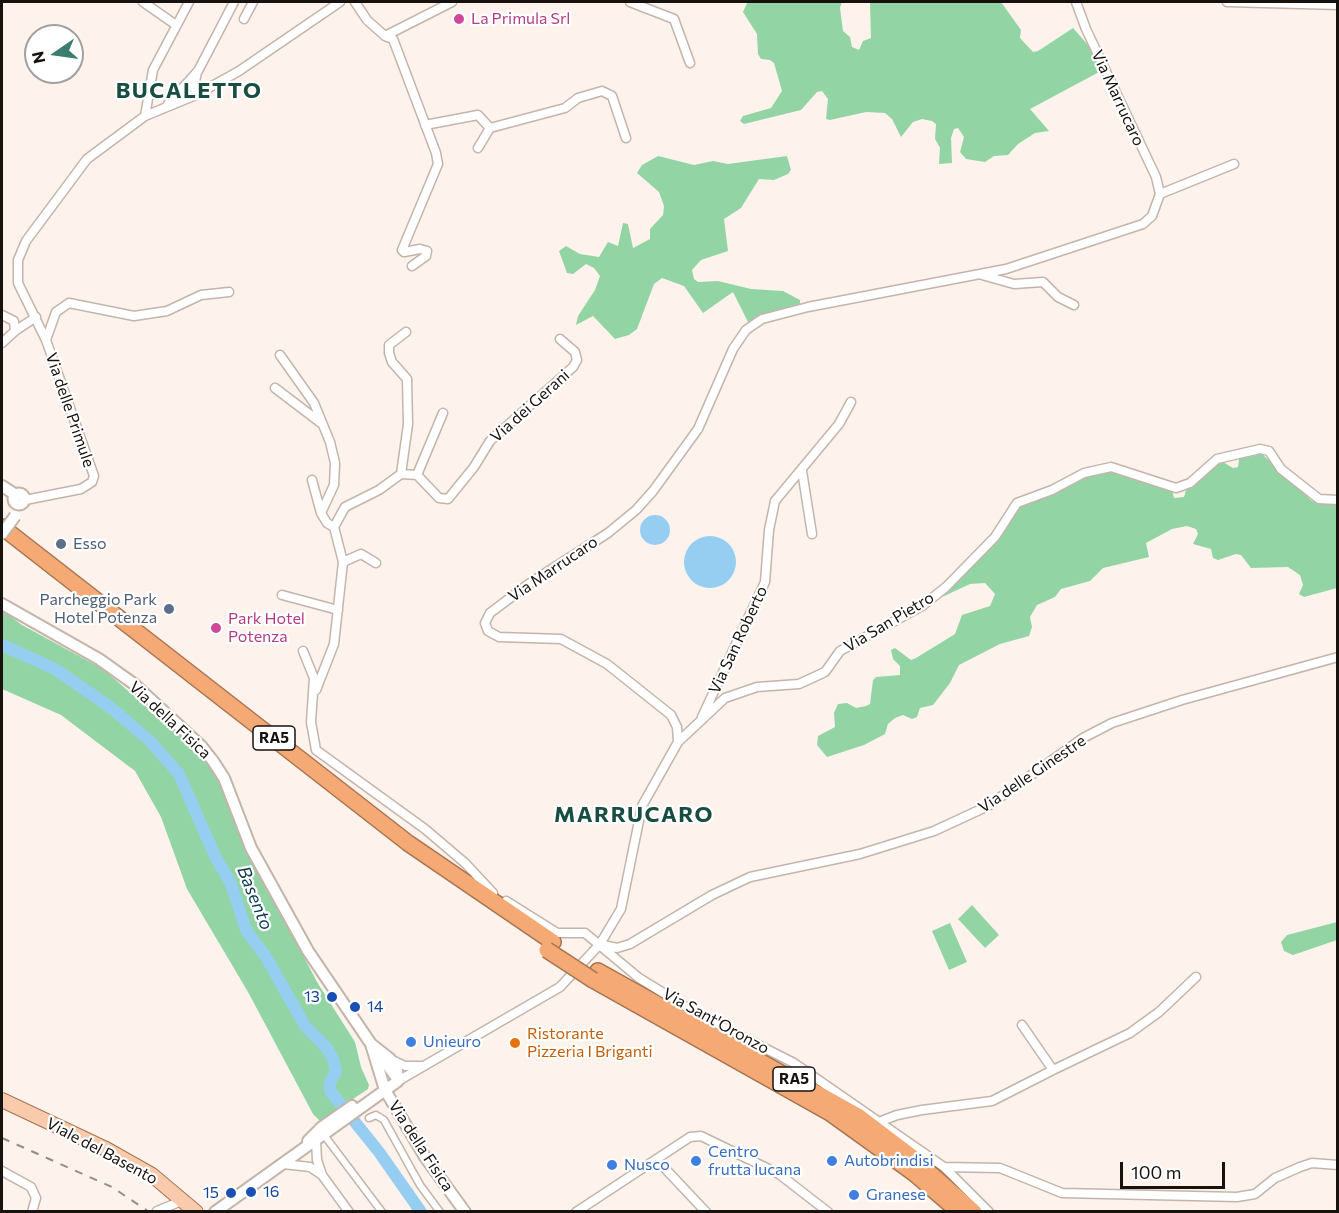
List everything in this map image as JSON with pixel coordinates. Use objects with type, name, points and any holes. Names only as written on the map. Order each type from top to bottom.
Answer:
[{"type":"highway","name":"RA5","points":[[2,527],[408,843],[550,946]]},
{"type":"highway","name":"RA5","points":[[2,537],[416,860],[596,975],[830,1113],[915,1174],[959,1212]]},
{"type":"highway","name":"RA5","points":[[596,975],[858,1116],[912,1157],[974,1212]]},
{"type":"main road","name":"Viale del Basento","points":[[2,1100],[134,1164],[152,1175],[196,1212]]},
{"type":"street","points":[[144,2],[176,25]]},
{"type":"street","points":[[145,116],[153,70],[189,2]]},
{"type":"street","points":[[196,95],[194,87],[198,71],[234,2]]},
{"type":"street","points":[[244,19],[253,2]]},
{"type":"street","name":"Via delle Primule","points":[[18,504],[81,489],[92,482],[94,476],[46,340],[18,283],[18,260],[26,242],[87,159],[145,116],[196,95],[239,71],[340,2]]},
{"type":"street","points":[[355,2],[367,20],[385,36],[393,39],[438,164],[402,250],[403,252],[420,249],[427,251],[426,256],[412,266]]},
{"type":"street","points":[[385,36],[452,2]]},
{"type":"street","points":[[630,2],[674,19],[690,63]]},
{"type":"street","name":"Via Marrucaro","points":[[678,742],[677,727],[671,715],[607,664],[561,639],[499,637],[488,632],[485,623],[490,613],[530,583],[608,533],[642,504],[698,429],[733,349],[754,324],[779,313],[1006,269],[1073,248],[1096,237],[1143,224],[1152,216],[1160,194],[1156,177],[1086,29],[1076,2]]},
{"type":"street","points":[[1227,2],[1338,5]]},
{"type":"street","points":[[168,105],[198,71]]},
{"type":"street","points":[[478,148],[490,128],[565,108],[578,98],[602,91],[612,96],[626,138]]},
{"type":"street","points":[[425,125],[478,115],[490,128]]},
{"type":"street","points":[[1160,194],[1234,164]]},
{"type":"street","name":"Via Marrucaro","points":[[978,274],[1014,284],[1043,282],[1058,297],[1074,305]]},
{"type":"street","name":"Via delle Primule","points":[[46,340],[56,312],[69,303],[134,316],[167,311],[201,295],[229,291]]},
{"type":"street","points":[[2,315],[14,321],[15,331]]},
{"type":"street","points":[[2,343],[36,317]]},
{"type":"street","points":[[401,474],[408,424],[407,379],[392,362],[389,345],[406,332]]},
{"type":"street","name":"Via dei Gerani","points":[[417,475],[439,498],[448,499],[455,493],[490,441],[573,367],[577,360],[575,352],[560,339]]},
{"type":"street","points":[[280,355],[314,403],[334,463],[334,485],[321,513]]},
{"type":"street","points":[[275,388],[321,423]]},
{"type":"street","name":"Via San Roberto","points":[[699,723],[765,582],[769,530],[775,501],[839,424],[851,402]]},
{"type":"street","points":[[315,693],[334,644],[338,610],[343,562],[334,527],[345,507],[379,490],[401,474],[417,475],[442,412]]},
{"type":"street","name":"Via San Pietro","points":[[678,742],[725,698],[757,687],[799,684],[825,672],[840,651],[922,606],[946,587],[1004,527],[1017,503],[1052,490],[1096,469],[1111,467],[1176,488],[1190,483],[1217,459],[1260,449],[1269,451],[1281,469],[1318,499],[1338,500]]},
{"type":"street","points":[[802,471],[812,534]]},
{"type":"street","points":[[312,480],[321,513],[327,523],[334,527]]},
{"type":"street","points":[[2,486],[18,504],[2,537]]},
{"type":"street","points":[[343,562],[361,554],[376,563]]},
{"type":"street","points":[[282,595],[338,610]]},
{"type":"street","name":"Via della Fisica","points":[[3,604],[99,659],[134,684],[202,747],[225,778],[251,848],[308,951],[371,1044],[385,1090],[424,1157],[465,1212]]},
{"type":"street","points":[[303,651],[314,678],[312,741],[322,757],[425,829],[465,863],[488,890],[558,933],[585,933],[600,944]]},
{"type":"street","name":"Via delle Ginestre","points":[[600,944],[617,948],[630,944],[712,895],[750,878],[860,854],[934,831],[988,806],[1083,738],[1112,723],[1182,700],[1338,657]]},
{"type":"street","points":[[215,1212],[371,1098],[530,1007],[573,976],[600,944],[621,909],[642,806],[678,742]]},
{"type":"street","name":"Via Sant'Oronzo","points":[[600,944],[639,978],[699,1016],[794,1063],[944,1167],[988,1212]]},
{"type":"street","points":[[879,1122],[914,1111],[992,1101],[1130,1033],[1159,1012],[1196,977]]},
{"type":"street","points":[[1022,1025],[1053,1070]]},
{"type":"street","points":[[371,1044],[398,1082]]},
{"type":"street","name":"Via della Fisica","points":[[371,1044],[390,1059],[397,1071],[398,1082]]},
{"type":"street","points":[[390,1059],[405,1066],[424,1066]]},
{"type":"street","points":[[369,1118],[376,1115],[384,1120],[420,1185],[440,1212]]},
{"type":"street","points":[[302,1149],[325,1132]]},
{"type":"street","points":[[325,1132],[317,1160],[322,1175],[348,1212]]},
{"type":"street","points":[[325,1132],[382,1212]]},
{"type":"street","points":[[576,1212],[690,1137],[705,1136],[763,1165],[798,1187],[828,1212]]},
{"type":"street","points":[[302,1149],[317,1160]]},
{"type":"street","points":[[302,1149],[310,1167]]},
{"type":"street","points":[[657,1160],[706,1212]]},
{"type":"street","points":[[944,1167],[1000,1168],[1062,1193],[1237,1197],[1255,1194],[1287,1171],[1312,1163],[1338,1165]]},
{"type":"street","points":[[283,1164],[310,1167],[322,1175]]},
{"type":"street","points":[[2,1172],[31,1187],[36,1198],[32,1212]]},
{"type":"street","points":[[157,1211],[184,1200]]},
{"type":"green space","points":[[842,2],[840,8],[843,31],[850,37],[852,47],[859,50],[863,41],[871,38],[870,2],[1001,2],[1021,30],[1020,38],[1033,52],[1073,28],[1088,45],[1101,71],[1030,109],[1049,131],[1035,133],[1018,144],[1008,155],[994,156],[985,162],[966,159],[960,152],[964,137],[958,128],[954,129],[951,138],[952,163],[939,164],[940,148],[935,139],[936,124],[932,121],[922,119],[913,122],[901,137],[892,119],[885,113],[866,112],[826,119],[828,99],[822,91],[817,92],[801,110],[744,124],[740,121],[743,116],[771,108],[782,91],[774,63],[761,59],[758,54],[757,34],[743,12],[747,3]]},
{"type":"green space","points":[[658,156],[694,165],[713,161],[728,164],[787,156],[791,170],[788,174],[774,180],[759,179],[741,208],[724,219],[728,251],[701,260],[692,270],[694,279],[698,282],[718,281],[751,289],[783,291],[800,300],[800,304],[759,316],[748,322],[733,292],[703,313],[684,286],[662,278],[654,284],[637,329],[629,335],[615,339],[593,316],[576,325],[578,316],[595,290],[600,276],[594,268],[586,264],[573,274],[567,273],[559,251],[566,246],[580,254],[599,257],[608,242],[618,246],[623,223],[628,224],[633,248],[650,239],[650,229],[663,215],[664,206],[659,192],[637,173],[642,165]]},
{"type":"green space","points":[[1262,454],[1312,501],[1337,503],[1337,588],[1304,597],[1299,594],[1303,585],[1300,575],[1288,567],[1251,568],[1241,555],[1236,554],[1218,560],[1213,558],[1211,549],[1193,544],[1198,534],[1196,529],[1187,526],[1172,529],[1146,543],[1149,557],[1103,568],[1090,581],[1061,589],[1055,597],[1037,605],[1030,617],[1032,627],[1029,636],[1000,644],[959,665],[950,683],[933,705],[920,708],[917,717],[912,719],[903,715],[895,718],[888,724],[885,734],[864,745],[827,757],[817,745],[818,736],[835,727],[834,713],[838,704],[847,703],[856,708],[866,706],[870,704],[873,680],[876,677],[900,675],[900,666],[893,659],[891,650],[895,648],[911,660],[916,658],[955,634],[962,615],[990,606],[995,594],[985,583],[970,584],[942,597],[995,544],[1022,504],[1086,476],[1112,470],[1172,490],[1174,498],[1184,497],[1186,490],[1217,464],[1223,462],[1233,468],[1238,467],[1239,459]]},
{"type":"green space","points":[[2,610],[22,625],[103,669],[197,751],[220,779],[241,836],[317,982],[355,1042],[361,1067],[369,1085],[368,1089],[320,1121],[313,1114],[248,992],[187,889],[161,817],[135,771],[61,715],[2,689]]},
{"type":"green space","points":[[972,905],[999,935],[985,948],[958,919]]},
{"type":"green space","points":[[1337,922],[1337,940],[1293,955],[1284,951],[1281,942],[1287,935]]},
{"type":"green space","points":[[950,923],[967,962],[949,970],[932,931]]},
{"type":"water","points":[[655,515],[666,519],[670,530],[666,541],[655,545],[644,541],[640,530],[644,519]]},
{"type":"water","points":[[710,536],[720,538],[728,544],[734,552],[736,562],[734,572],[728,580],[720,586],[710,588],[700,586],[692,580],[686,572],[684,562],[686,552],[692,544],[700,538]]},
{"type":"waterway","name":"Basento","points":[[2,645],[55,669],[110,707],[151,742],[179,774],[215,856],[231,884],[246,930],[266,957],[305,1026],[326,1047],[333,1059],[336,1072],[330,1082],[330,1091],[379,1152],[421,1212]]},
{"type":"railway","points":[[2,1138],[112,1187],[149,1212]]},
{"type":"place","name":"La Primula Srl","points":[[459,19]]},
{"type":"place","name":"Esso","points":[[61,544]]},
{"type":"place","name":"Parcheggio Park Hotel Potenza","points":[[169,609]]},
{"type":"place","name":"Park Hotel Potenza","points":[[216,628]]},
{"type":"place","name":"13","points":[[332,997]]},
{"type":"place","name":"14","points":[[355,1007]]},
{"type":"place","name":"Unieuro","points":[[411,1042]]},
{"type":"place","name":"Ristorante Pizzeria I Briganti","points":[[515,1043]]},
{"type":"place","name":"Centro frutta lucana","points":[[696,1161]]},
{"type":"place","name":"Autobrindisi","points":[[832,1161]]},
{"type":"place","name":"Nusco","points":[[612,1165]]},
{"type":"place","name":"16","points":[[251,1192]]},
{"type":"place","name":"15","points":[[231,1193]]},
{"type":"place","name":"Granese","points":[[854,1195]]},
{"type":"district","name":"BUCALETTO","points":[[189,91]]},
{"type":"district","name":"MARRUCARO","points":[[634,815]]}]
